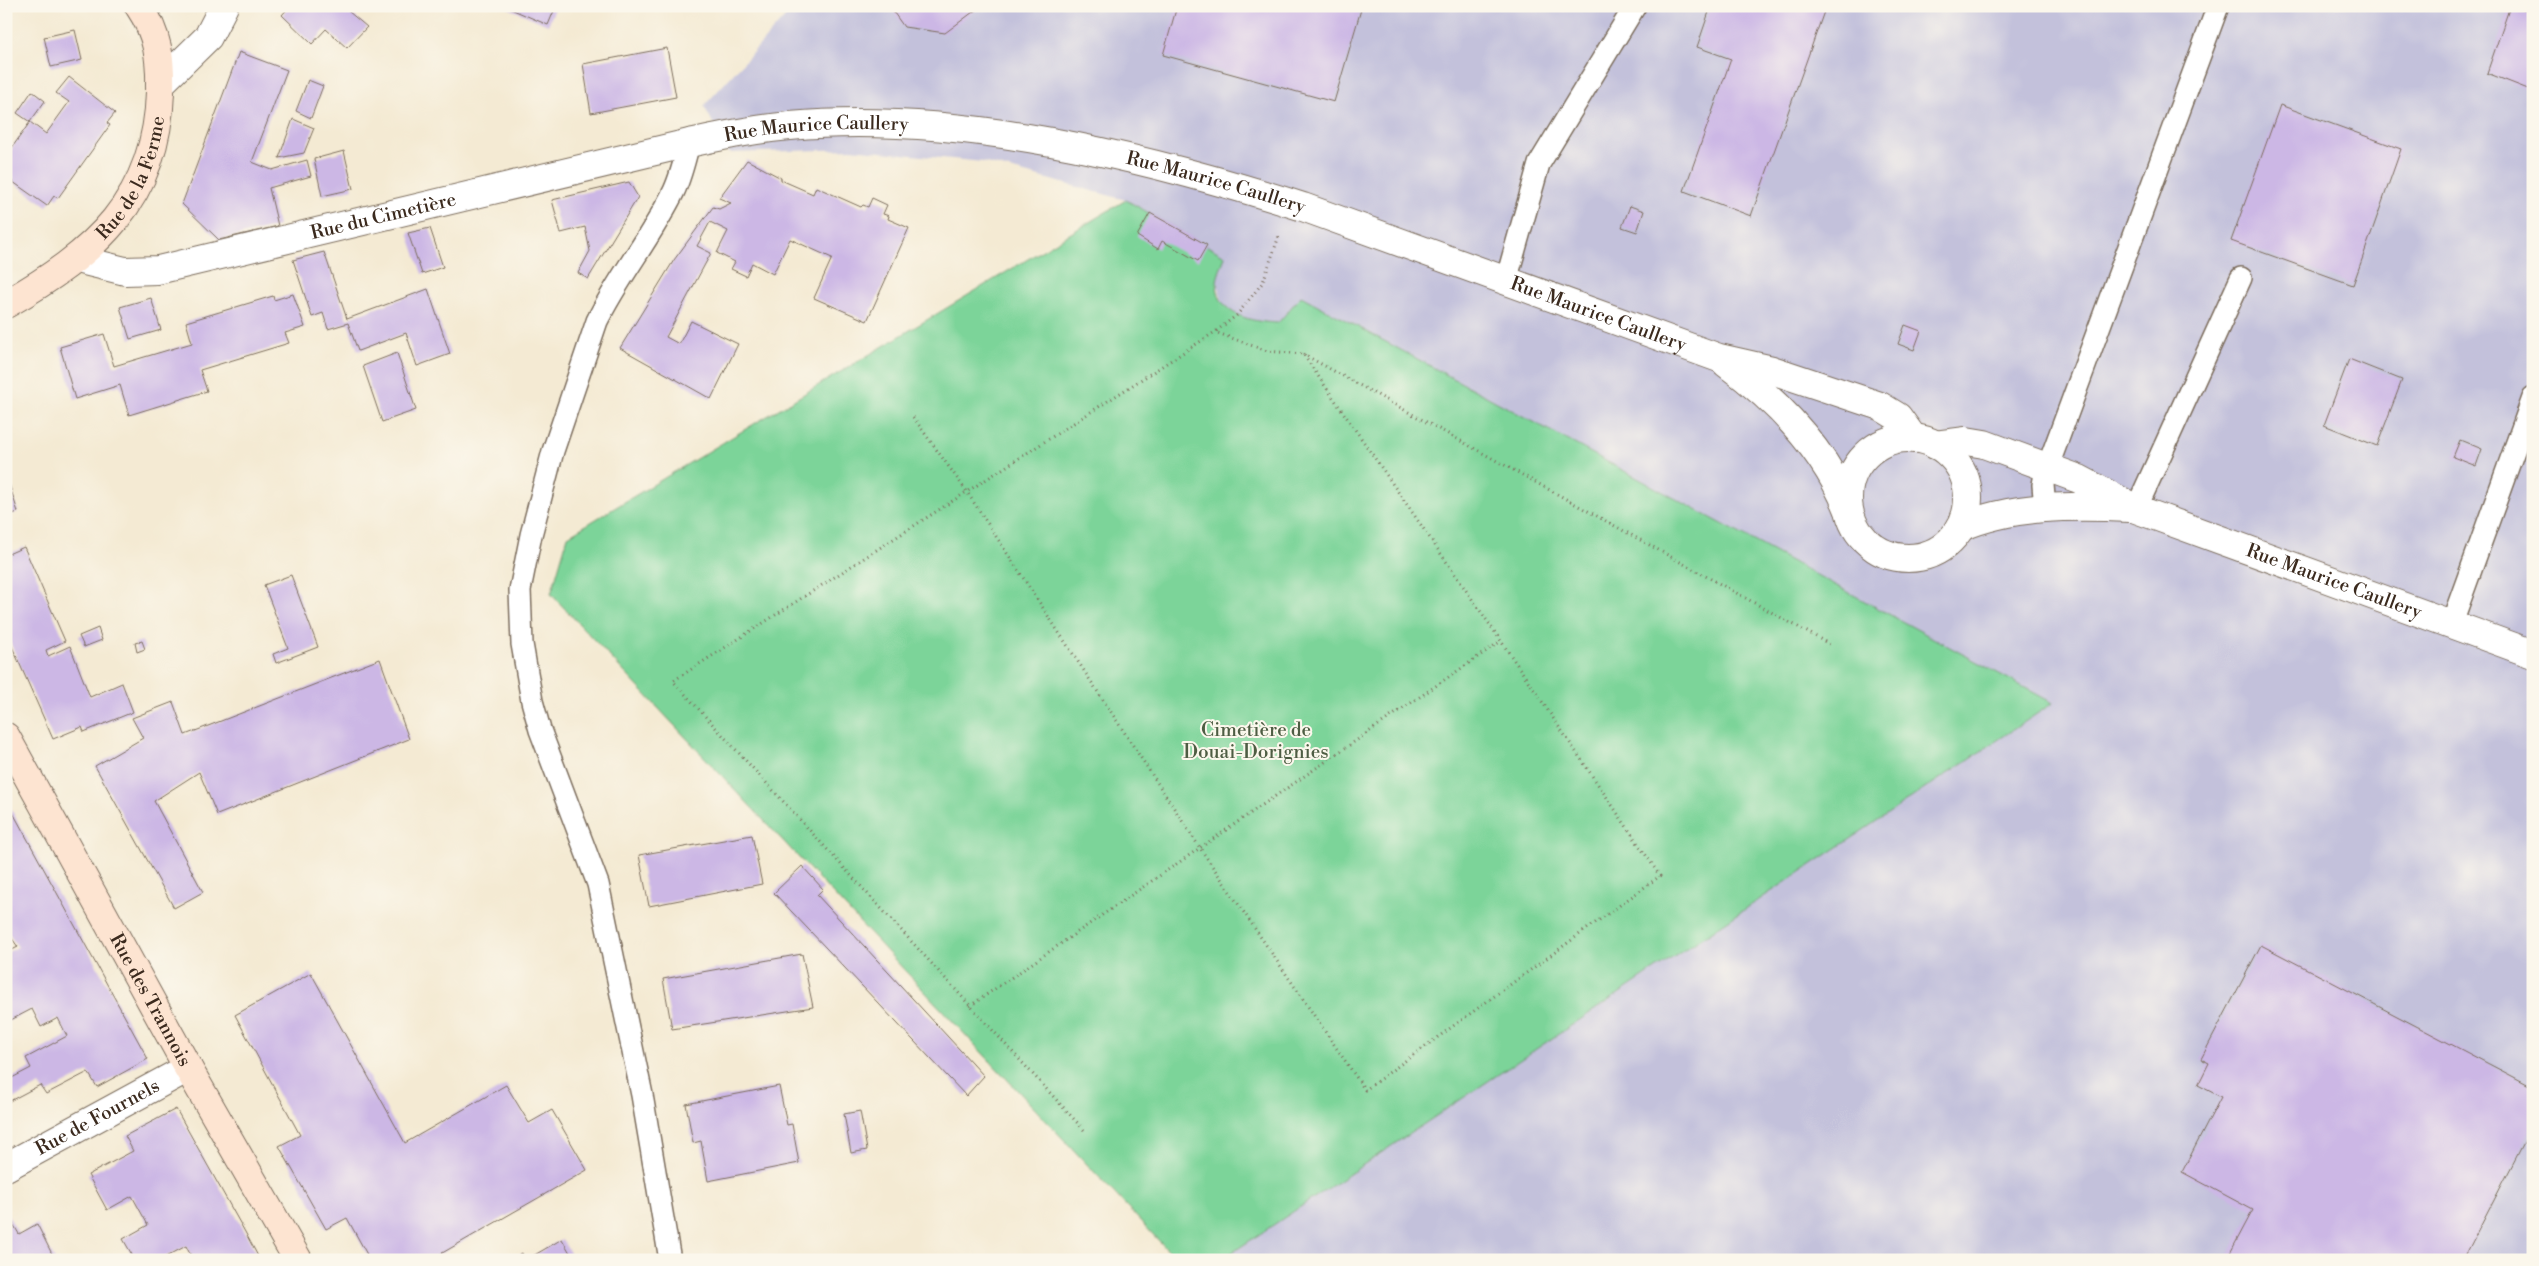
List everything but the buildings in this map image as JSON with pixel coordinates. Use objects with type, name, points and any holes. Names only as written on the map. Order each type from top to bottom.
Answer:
[{"type":"street","name":"Rue de la Ferme","points":[[6,304],[35,288],[76,259],[116,220],[130,200],[145,170],[156,140],[160,84],[158,47],[154,30],[139,6]]},
{"type":"street","points":[[160,84],[208,37],[224,6]]},
{"type":"street","name":"Rue Maurice Caullery","points":[[689,143],[752,130],[799,125],[876,124],[968,131],[1040,141],[1127,159],[1235,186],[1291,203],[1719,358],[1772,370],[1880,406],[1898,417],[1925,442],[1951,456],[1965,480],[1968,499],[1960,527],[1949,541],[1934,552],[1916,557],[1898,557],[1881,551],[1866,540],[1855,526],[1831,473],[1786,415],[1759,388],[1719,358]]},
{"type":"street","name":"Rue du Cimetière","points":[[76,259],[125,271],[158,270],[689,143]]},
{"type":"street","name":"Rue Maurice Caullery","points":[[1848,509],[1850,481],[1864,457],[1886,442],[1975,442],[2079,478],[2136,509],[2533,654]]},
{"type":"street","name":"Rue Maurice Caullery","points":[[1960,527],[1992,515],[2044,509],[2088,507],[2136,509]]},
{"type":"street","name":"Rue des Trannois","points":[[6,737],[188,1068],[298,1260]]},
{"type":"street","name":"Rue de Fournels","points":[[6,1167],[188,1068]]},
{"type":"lane","points":[[1506,281],[1538,164],[1635,6]]},
{"type":"lane","points":[[2044,509],[2043,485],[2048,467],[2218,6]]},
{"type":"lane","points":[[670,1260],[642,1095],[598,884],[540,730],[532,701],[522,644],[520,590],[531,535],[553,452],[597,321],[606,301],[666,205],[682,171],[689,143]]},
{"type":"lane","points":[[2136,509],[2241,278]]},
{"type":"lane","points":[[2451,625],[2533,398]]},
{"type":"path","points":[[1084,1130],[674,681],[1215,332],[1237,315],[1263,282],[1291,203]]},
{"type":"path","points":[[1215,332],[1267,351],[1303,354],[1829,644]]},
{"type":"path","points":[[913,417],[967,492],[1200,848],[1365,1090],[1660,876],[1303,354]]},
{"type":"path","points":[[970,1006],[1501,641]]},
{"type":"shaded area","points":[[795,6],[2533,6],[2533,1260],[1221,1260],[2052,703],[1301,296],[1278,323],[1253,322],[1237,315],[1223,304],[1217,282],[1126,200],[983,162],[851,149],[729,153],[704,106]]},
{"type":"green space","name":"Cimetière de Douai-Dorignies","points":[[1126,200],[1225,256],[1217,280],[1219,294],[1223,303],[1238,315],[1258,321],[1278,323],[1301,296],[2053,703],[1221,1260],[1177,1260],[551,594],[568,536]]}]
